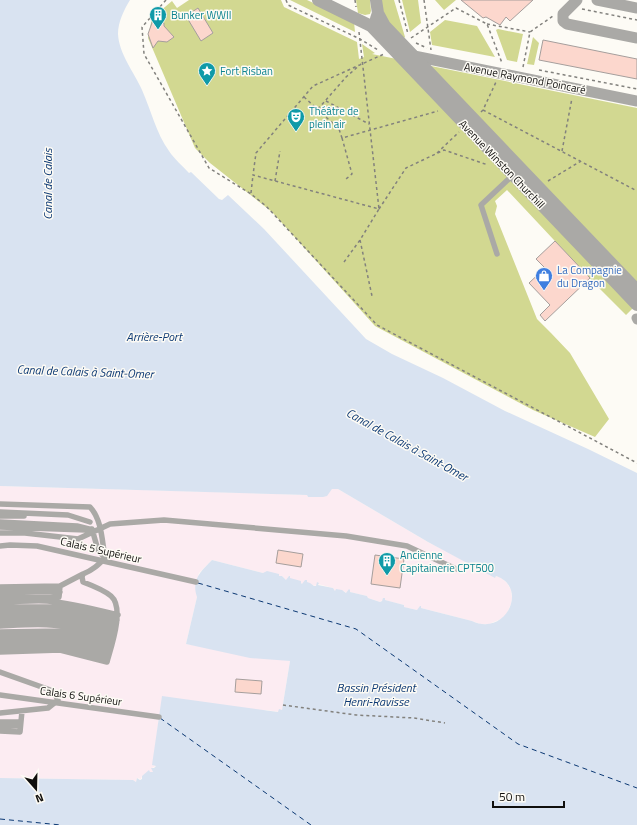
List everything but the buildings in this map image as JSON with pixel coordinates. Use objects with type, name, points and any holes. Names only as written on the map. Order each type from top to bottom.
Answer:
[{"type":"street","name":"Avenue Winston Churchill","points":[[318,0],[366,23],[378,33],[637,305]]},
{"type":"street","points":[[366,23],[375,20],[378,12],[376,0]]},
{"type":"street","points":[[597,0],[637,8]]},
{"type":"street","points":[[571,6],[563,18],[563,21],[567,24],[637,38]]},
{"type":"street","name":"Avenue Winston Churchill","points":[[378,12],[383,23],[637,290]]},
{"type":"street","name":"Avenue Raymond Poincaré","points":[[414,56],[637,100]]},
{"type":"lane","points":[[497,254],[481,205],[512,175]]},
{"type":"lane","points":[[0,504],[90,507],[98,519],[105,558]]},
{"type":"lane","points":[[0,512],[68,516],[90,522],[98,550],[105,558]]},
{"type":"lane","points":[[95,513],[110,524]]},
{"type":"lane","points":[[0,516],[68,516]]},
{"type":"lane","points":[[0,533],[25,533],[78,539],[110,524],[164,520],[346,536],[408,546],[456,569]]},
{"type":"lane","points":[[0,522],[77,528],[93,531]]},
{"type":"lane","points":[[0,527],[77,528]]},
{"type":"lane","name":"Calais 5 Supérieur","points":[[0,546],[23,545],[44,548],[196,582]]},
{"type":"lane","points":[[0,597],[60,592],[83,574],[97,566],[105,558]]},
{"type":"lane","points":[[83,574],[83,582],[111,596],[115,601],[112,639]]},
{"type":"lane","points":[[0,587],[60,592]]},
{"type":"lane","points":[[0,592],[60,592]]},
{"type":"lane","points":[[0,602],[45,601],[84,606],[112,639]]},
{"type":"lane","points":[[0,607],[60,607],[81,610],[112,639]]},
{"type":"lane","points":[[0,611],[36,610],[80,614],[112,639]]},
{"type":"lane","points":[[0,616],[39,615],[67,617],[86,621],[112,639]]},
{"type":"lane","points":[[0,621],[62,621],[87,626],[112,639]]},
{"type":"lane","points":[[0,626],[39,625],[67,627],[112,639]]},
{"type":"lane","points":[[0,632],[61,631],[112,639]]},
{"type":"lane","points":[[0,637],[58,636],[112,639]]},
{"type":"lane","points":[[0,642],[59,640],[80,644],[112,639]]},
{"type":"lane","points":[[0,647],[70,646],[112,639]]},
{"type":"lane","points":[[0,652],[60,650],[112,639]]},
{"type":"lane","points":[[0,672],[53,691],[58,700],[48,708],[0,713]]},
{"type":"lane","name":"Calais 6 Supérieur","points":[[0,695],[159,717]]},
{"type":"lane","points":[[20,727],[22,711]]},
{"type":"lane","points":[[0,722],[20,727]]},
{"type":"lane","points":[[0,726],[20,727]]},
{"type":"lane","points":[[0,731],[20,727]]},
{"type":"path","points":[[166,0],[142,27],[144,54],[209,168],[251,194],[266,206],[377,325],[637,463]]},
{"type":"path","points":[[251,194],[252,175],[256,153],[313,86],[384,54],[372,45],[288,5],[286,0]]},
{"type":"path","points":[[399,0],[409,40],[456,8],[487,24],[530,32]]},
{"type":"path","points":[[416,43],[431,49],[424,0]]},
{"type":"path","points":[[523,67],[530,32],[549,17],[571,6],[637,20]]},
{"type":"path","points":[[487,24],[502,63]]},
{"type":"path","points":[[318,109],[346,77],[362,63]]},
{"type":"path","points":[[362,63],[379,209]]},
{"type":"path","points":[[562,151],[574,88]]},
{"type":"path","points":[[304,97],[339,129],[352,174],[346,179]]},
{"type":"path","points":[[326,101],[369,124]]},
{"type":"path","points":[[483,110],[637,190]]},
{"type":"path","points":[[342,138],[438,111]]},
{"type":"path","points":[[344,262],[360,240],[406,168],[444,150],[490,166]]},
{"type":"path","points":[[275,181],[280,151]]},
{"type":"path","points":[[548,182],[581,161]]},
{"type":"path","points":[[252,175],[379,209]]},
{"type":"path","points":[[360,240],[372,296]]},
{"type":"path","points":[[283,705],[356,715],[414,718],[445,723]]},
{"type":"shaded area","points":[[0,486],[307,495],[308,497],[324,496],[332,489],[338,489],[428,542],[495,577],[500,577],[507,583],[511,590],[511,604],[506,615],[501,619],[489,624],[480,624],[421,608],[417,610],[403,607],[404,605],[384,600],[385,598],[380,602],[368,598],[367,596],[350,592],[350,590],[346,593],[344,591],[335,591],[333,588],[318,584],[315,586],[302,584],[300,582],[286,580],[282,576],[279,576],[279,574],[263,573],[212,560],[199,573],[196,583],[197,597],[186,644],[290,661],[282,710],[279,712],[266,710],[159,717],[153,765],[156,766],[152,768],[153,772],[142,776],[141,779],[137,778],[136,782],[133,780],[0,778]]},
{"type":"green space","points":[[189,0],[281,0],[284,7],[357,42],[359,59],[364,57],[362,44],[375,53],[372,54],[637,108],[637,304],[626,315],[507,190],[495,201],[497,206],[495,214],[537,319],[570,353],[609,419],[595,437],[533,410],[375,326],[272,212],[210,163],[195,148],[148,38],[152,18],[172,1],[177,8]]},
{"type":"green space","points":[[290,0],[307,0],[354,22],[355,32]]},
{"type":"green space","points":[[356,0],[370,0],[370,14],[365,15],[358,13]]},
{"type":"green space","points":[[380,0],[394,0],[405,37],[402,40],[387,24]]},
{"type":"green space","points":[[402,0],[418,0],[421,23],[410,32]]},
{"type":"green space","points":[[435,0],[456,0],[444,10]]},
{"type":"green space","points":[[445,20],[477,26],[495,57],[432,45],[430,32]]},
{"type":"green space","points":[[498,29],[523,34],[517,62],[507,60],[496,30]]},
{"type":"green space","points":[[533,37],[539,43],[534,65],[527,64]]},
{"type":"water","name":"Arrière-Port","points":[[0,0],[130,0],[120,21],[118,34],[119,41],[124,56],[142,90],[164,144],[176,160],[189,173],[191,172],[219,199],[222,200],[228,195],[264,229],[366,339],[392,354],[443,378],[505,411],[637,473],[637,825],[0,825],[0,778],[133,780],[136,782],[137,778],[140,780],[142,779],[142,776],[149,770],[150,772],[153,772],[151,768],[156,766],[152,765],[162,696],[278,712],[279,709],[282,710],[290,661],[250,658],[186,644],[197,597],[195,591],[196,581],[201,572],[212,560],[263,573],[267,571],[279,574],[279,576],[282,576],[286,580],[290,576],[290,578],[301,581],[302,584],[305,580],[307,580],[307,582],[316,586],[317,582],[319,583],[318,585],[333,588],[335,591],[336,589],[342,590],[346,593],[349,589],[350,592],[367,596],[368,598],[380,602],[383,598],[385,598],[385,600],[404,605],[404,607],[417,610],[421,606],[421,608],[484,624],[495,622],[503,617],[509,609],[512,599],[511,590],[506,582],[496,576],[495,578],[428,542],[338,489],[332,489],[327,496],[308,497],[307,495],[0,486]]},
{"type":"ferry route","points":[[198,583],[356,629],[518,744],[637,788]]},
{"type":"ferry route","points":[[160,718],[311,825]]},
{"type":"ferry route","points":[[0,819],[61,825]]},
{"type":"place","name":"Bunker WWII","points":[[158,30]]},
{"type":"place","name":"Fort Risban","points":[[207,86]]},
{"type":"place","name":"Théâtre de plein air","points":[[296,132]]},
{"type":"place","name":"La Compagnie du Dragon","points":[[544,291]]},
{"type":"place","name":"Ancienne Capitainerie CPT500","points":[[387,576]]},
{"type":"water label","name":"Canal de Calais","points":[[48,184]]},
{"type":"water label","name":"Canal de Calais à Saint-Omer","points":[[85,372]]},
{"type":"water label","name":"Canal de Calais à Saint-Omer","points":[[407,445]]},
{"type":"water label","name":"Bassin Président Henri-Ravisse","points":[[376,695]]}]
